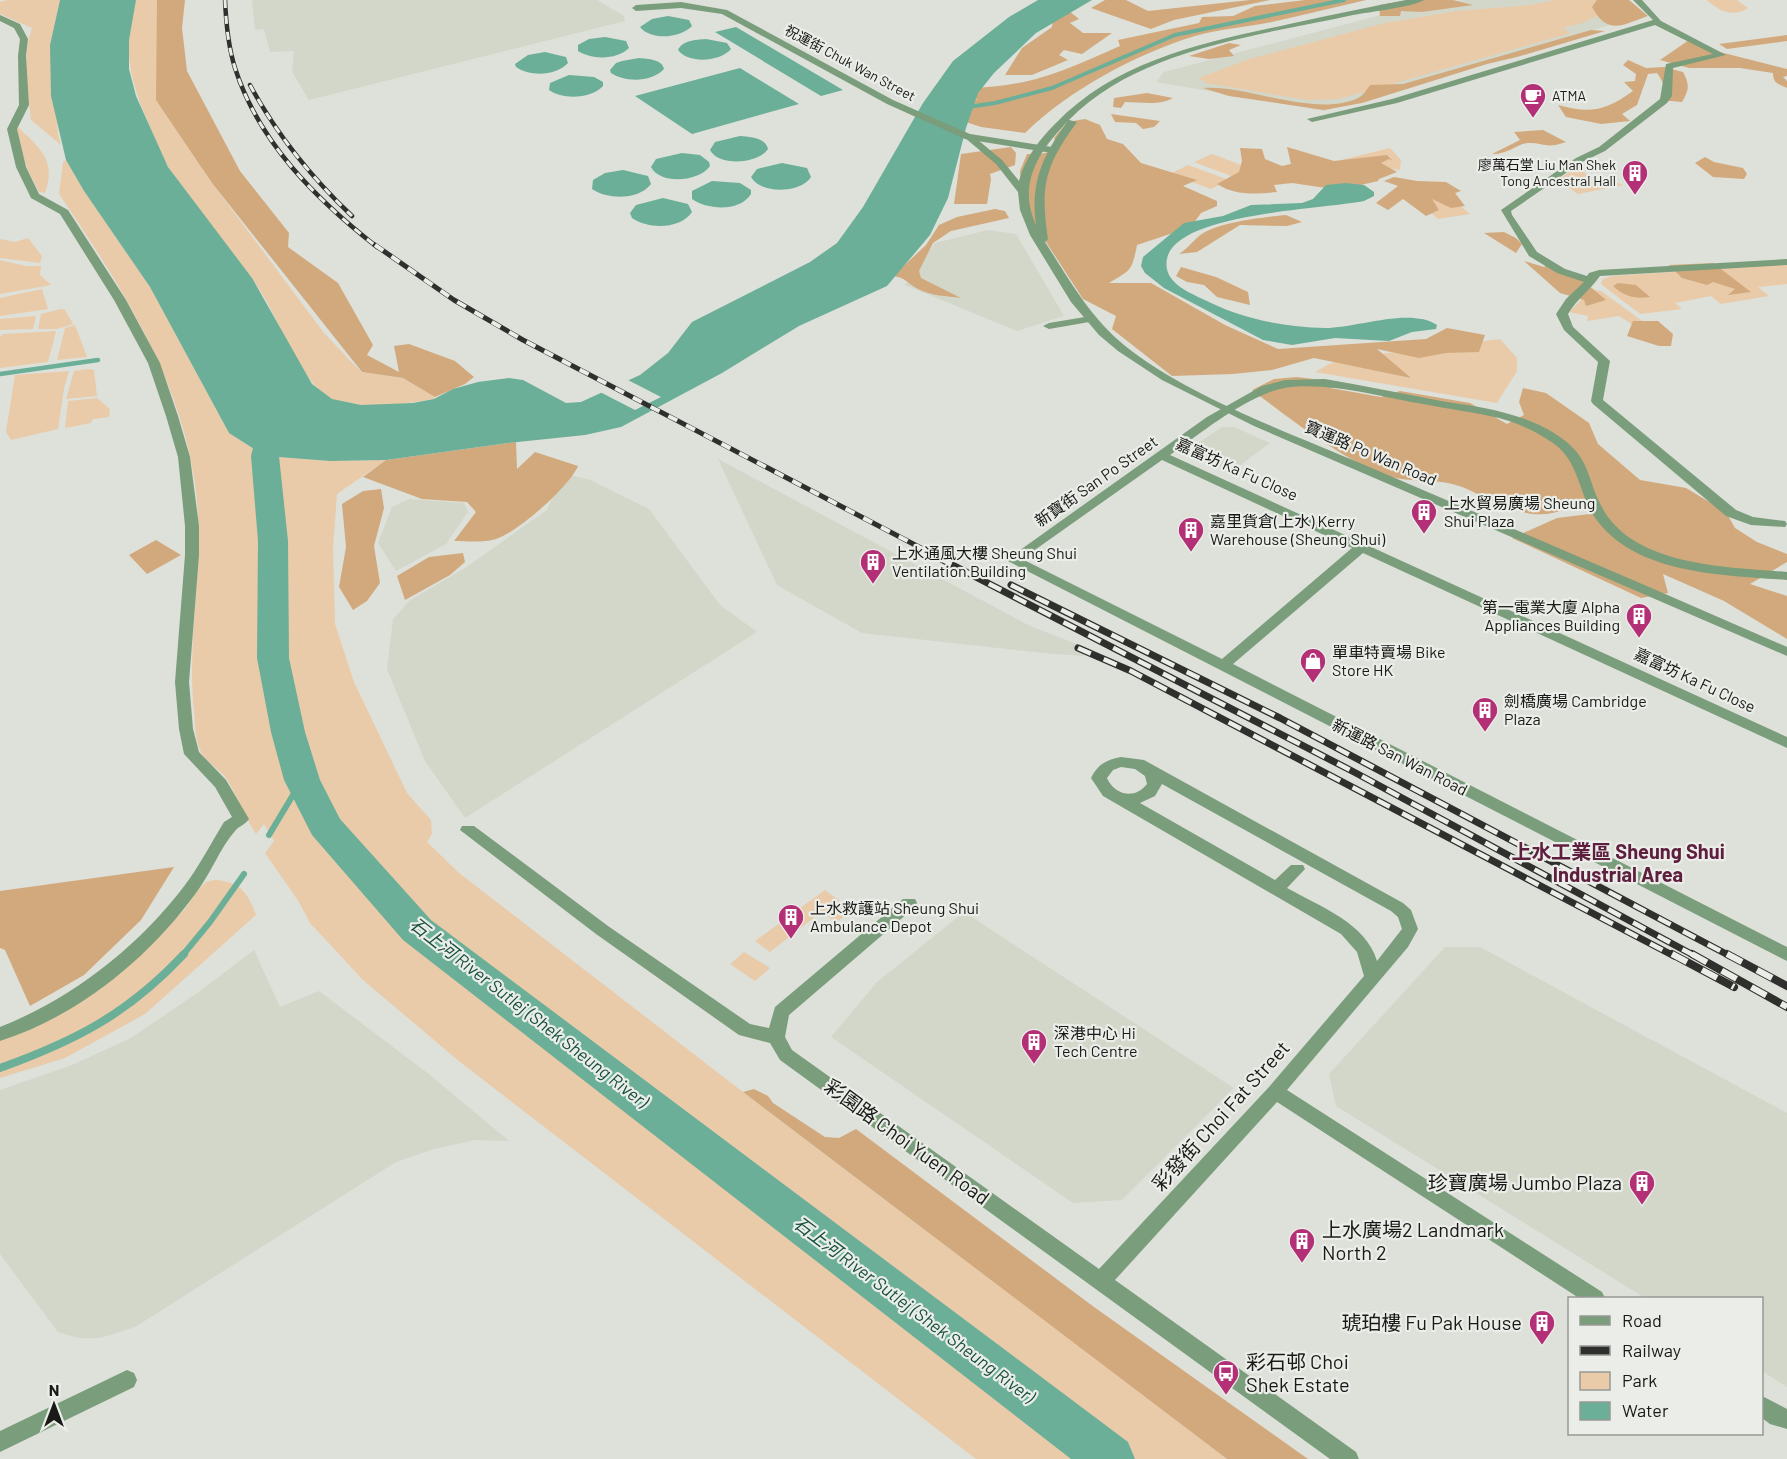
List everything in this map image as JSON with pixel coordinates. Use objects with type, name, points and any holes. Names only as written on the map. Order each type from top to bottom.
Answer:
[{"type":"street","name":"寶運路 Po Wan Road","points":[[1419,0],[1187,50],[1130,71],[1080,104],[1060,122],[1030,161],[1023,192],[1026,213],[1035,234],[1091,319],[1121,346],[1177,385],[1228,410],[1787,652]]},
{"type":"street","points":[[1637,0],[1654,16],[1656,22]]},
{"type":"street","name":"祝運街 Chuk Wan Street","points":[[636,8],[681,5],[724,12],[890,102],[969,137],[1052,150]]},
{"type":"street","points":[[0,18],[17,26],[24,39],[22,56],[24,105],[12,129],[21,166],[35,196],[64,212],[120,300],[154,363],[172,416],[184,457],[191,516],[192,555],[182,682],[186,729],[192,754],[221,784],[241,819],[230,826],[187,894],[136,949],[58,1006],[30,1022],[0,1034]]},
{"type":"street","points":[[1312,119],[1394,101],[1656,22],[1722,55],[1669,66],[1667,96],[1664,101],[1602,149],[1579,160],[1506,210],[1506,215],[1533,254],[1561,272],[1592,281]]},
{"type":"street","name":"寶運路 Po Wan Road","points":[[1049,257],[1043,238],[1038,193],[1040,177],[1052,150],[1071,123],[1113,92],[1140,76],[1219,48],[1292,26]]},
{"type":"street","points":[[969,137],[999,162],[1023,192]]},
{"type":"street","points":[[1780,524],[1751,521],[1731,513],[1597,401],[1604,361],[1568,328],[1562,314],[1570,301],[1592,281],[1593,275],[1599,273],[1787,262]]},
{"type":"street","points":[[1049,326],[1091,319]]},
{"type":"street","name":"新寶街 San Po Street","points":[[1013,560],[1228,410],[1266,389],[1285,384],[1308,382],[1344,386],[1501,414],[1525,422],[1550,435],[1571,453],[1582,469],[1588,491],[1601,517],[1618,535],[1640,549],[1693,566],[1787,576]]},
{"type":"street","name":"嘉富坊 Ka Fu Close","points":[[1161,455],[1787,743]]},
{"type":"street","points":[[1223,665],[1363,546]]},
{"type":"street","name":"新運路 San Wan Road","points":[[1013,560],[1223,665],[1787,955]]},
{"type":"street","name":"彩發街 Choi Fat Street","points":[[1100,1282],[1275,1092],[1373,977],[1405,939],[1410,929],[1410,921],[1405,914],[1146,768],[1130,762],[1121,762],[1106,767],[1101,772],[1099,778],[1105,790],[1335,922],[1357,939],[1365,949],[1373,977]]},
{"type":"street","points":[[1120,798],[1138,798],[1152,791],[1155,779],[1146,768]]},
{"type":"street","points":[[468,830],[602,930],[745,1030],[776,1037],[781,1012],[909,903]]},
{"type":"street","points":[[1277,888],[1297,869]]},
{"type":"street","name":"彩園路 Choi Yuen Road","points":[[776,1037],[786,1055],[1348,1459]]},
{"type":"street","points":[[1275,1092],[1592,1297]]},
{"type":"street","points":[[0,1442],[127,1380]]},
{"type":"street","points":[[1763,1407],[1778,1417],[1787,1419]]},
{"type":"shaded area","points":[[157,0],[185,0],[182,28],[187,71],[240,171],[289,233],[288,247],[338,283],[373,345],[367,355],[399,372],[394,346],[409,344],[455,361],[474,377],[465,384],[435,397],[403,378],[362,372],[212,183],[156,100]]},
{"type":"shaded area","points":[[252,0],[597,0],[624,16],[625,21],[309,100],[292,72],[294,51],[270,52],[264,29],[255,30]]},
{"type":"shaded area","points":[[1105,0],[1126,0],[1148,11],[1270,0],[1174,20],[1151,29],[1091,8]]},
{"type":"shaded area","points":[[1305,0],[1366,0],[1272,22],[1195,36],[1173,44],[1104,75],[1062,102],[1025,133],[981,127],[954,118],[949,103],[977,100],[967,88],[1010,85],[1063,70],[1120,46],[1118,40],[1199,23],[1202,17],[1233,16],[1255,6]]},
{"type":"shaded area","points":[[1410,0],[1453,0],[1473,5],[1422,12],[1401,11],[1400,16],[1380,16],[1379,5]]},
{"type":"shaded area","points":[[1465,0],[1618,0],[1636,17],[1324,111],[1156,82],[1164,72],[1415,6]]},
{"type":"shaded area","points":[[1597,0],[1629,0],[1648,16],[1623,25],[1610,25],[1598,16],[1592,7]]},
{"type":"shaded area","points":[[1069,11],[1079,19],[1070,23],[1083,33],[1112,33],[1082,54],[1064,50],[1059,55],[1068,60],[1032,75],[1005,75],[1022,48],[1052,27],[1053,19]]},
{"type":"shaded area","points":[[1591,30],[1605,31],[1487,64],[1362,103],[1324,110],[1229,96],[1203,88],[1241,91],[1302,103],[1341,103],[1360,97],[1370,85],[1403,84]]},
{"type":"shaded area","points":[[1787,35],[1787,41],[1727,49],[1719,44]]},
{"type":"shaded area","points":[[1689,40],[1700,47],[1787,69],[1787,76],[1783,77],[1787,81],[1787,88],[1775,81],[1773,73],[1740,68],[1689,68],[1660,60]]},
{"type":"shaded area","points":[[1229,43],[1241,45],[1229,50],[1234,56],[1209,59],[1189,56]]},
{"type":"shaded area","points":[[1628,60],[1646,68],[1664,67],[1683,72],[1688,87],[1682,102],[1660,100],[1663,89],[1662,80],[1657,73],[1648,74],[1637,105],[1622,114],[1630,121],[1601,124],[1566,117],[1558,105],[1588,110],[1597,109],[1614,103],[1633,91],[1624,82],[1635,81],[1636,74],[1623,65]]},
{"type":"shaded area","points":[[1147,93],[1173,98],[1156,103],[1125,102],[1121,108],[1113,107],[1114,98]]},
{"type":"shaded area","points":[[1111,114],[1160,121],[1154,127],[1143,129],[1136,123],[1115,122]]},
{"type":"shaded area","points":[[1085,119],[1100,125],[1107,139],[1123,144],[1141,163],[1197,180],[1183,186],[1217,201],[1217,206],[1201,213],[1191,227],[1137,245],[1129,269],[1109,283],[1151,283],[1225,325],[1278,349],[1426,339],[1447,328],[1485,335],[1479,352],[1446,353],[1419,358],[1377,349],[1411,378],[1314,358],[1272,370],[1172,376],[1112,329],[1116,316],[1083,299],[1022,205],[1020,171],[1027,154],[1041,154],[1059,149],[1054,138],[1067,122]]},
{"type":"shaded area","points":[[1543,130],[1566,142],[1550,145],[1524,143],[1492,154],[1520,140],[1514,132]]},
{"type":"shaded area","points":[[1011,147],[1016,153],[1015,165],[990,174],[987,204],[954,204],[961,154]]},
{"type":"shaded area","points":[[1287,147],[1334,161],[1387,155],[1393,161],[1389,159],[1381,163],[1397,172],[1378,181],[1339,190],[1292,183],[1274,185],[1277,192],[1246,193],[1231,191],[1217,184],[1239,172],[1242,161],[1240,148],[1262,149],[1265,159],[1282,166],[1291,164]]},
{"type":"shaded area","points":[[1705,157],[1714,162],[1743,168],[1747,174],[1744,179],[1713,177],[1695,163]]},
{"type":"shaded area","points":[[1394,177],[1446,182],[1461,191],[1455,193],[1465,206],[1451,208],[1432,199],[1439,210],[1426,216],[1403,199],[1388,210],[1376,203],[1398,186],[1384,181]]},
{"type":"shaded area","points":[[995,209],[1005,211],[1009,218],[951,231],[933,243],[919,271],[921,278],[961,298],[928,293],[893,276],[926,245],[939,225],[957,217]]},
{"type":"shaded area","points":[[1286,215],[1302,222],[1287,226],[1240,225],[1197,252],[1179,254],[1199,236],[1217,227]]},
{"type":"shaded area","points":[[988,230],[1016,234],[1064,316],[1017,331],[905,285],[935,243]]},
{"type":"shaded area","points":[[1504,232],[1522,244],[1516,253],[1484,233]]},
{"type":"shaded area","points":[[1524,261],[1544,267],[1551,263],[1574,273],[1606,300],[1586,306],[1584,300],[1560,293]]},
{"type":"shaded area","points":[[1713,263],[1751,292],[1728,295],[1735,289],[1713,282],[1707,285],[1682,278],[1669,265]]},
{"type":"shaded area","points":[[1181,267],[1216,277],[1248,292],[1250,305],[1217,297],[1204,285],[1187,282],[1176,276]]},
{"type":"shaded area","points":[[1618,283],[1636,285],[1650,297],[1640,298],[1626,295],[1613,286]]},
{"type":"shaded area","points":[[1633,321],[1658,321],[1673,334],[1671,346],[1659,346],[1627,336]]},
{"type":"shaded area","points":[[1297,377],[1339,382],[1330,388],[1381,397],[1400,391],[1470,403],[1507,424],[1524,415],[1519,402],[1523,388],[1546,393],[1589,423],[1598,444],[1640,480],[1686,488],[1726,512],[1735,528],[1757,542],[1787,554],[1787,562],[1750,584],[1787,596],[1787,639],[1724,601],[1663,574],[1668,593],[1641,598],[1512,538],[1557,518],[1598,513],[1594,495],[1553,513],[1530,514],[1451,484],[1396,478],[1361,465],[1302,427],[1252,390],[1274,379]]},
{"type":"shaded area","points":[[1222,427],[1234,427],[1270,443],[1231,472],[1201,458],[1195,445]]},
{"type":"shaded area","points":[[516,442],[517,469],[535,452],[578,466],[573,475],[542,508],[517,528],[496,539],[454,541],[476,512],[467,502],[422,499],[363,477],[386,460]]},
{"type":"shaded area","name":"上水通風大樓 Sheung Shui Ventilation Building","points":[[718,459],[1030,626],[1090,649],[1083,656],[862,633],[777,585]]},
{"type":"shaded area","points":[[562,474],[588,479],[649,509],[720,605],[757,632],[465,818],[425,761],[387,669],[393,619],[409,601],[465,568],[547,510]]},
{"type":"shaded area","points":[[381,489],[384,508],[374,546],[380,583],[367,601],[353,610],[339,587],[346,547],[342,504],[363,491]]},
{"type":"shaded area","points":[[409,499],[464,503],[468,512],[446,544],[396,571],[378,543],[392,507]]},
{"type":"shaded area","points":[[156,540],[181,555],[147,574],[129,555]]},
{"type":"shaded area","points":[[463,553],[465,562],[450,575],[405,600],[397,576],[429,557]]},
{"type":"shaded area","points":[[174,867],[141,920],[84,975],[30,1006],[5,950],[0,948],[0,891]]},
{"type":"shaded area","name":"深港中心 Hi Tech Centre","points":[[964,912],[1234,1088],[1122,1200],[1073,1203],[831,1037],[876,983]]},
{"type":"shaded area","name":"珍寶廣場 Jumbo Plaza","points":[[1445,947],[1480,947],[1787,1113],[1787,1387],[1763,1372],[1763,1297],[1643,1297],[1336,1106],[1329,1074]]},
{"type":"shaded area","points":[[254,950],[280,1007],[319,991],[430,1075],[509,1141],[475,1140],[434,1149],[396,1162],[135,1327],[100,1338],[78,1338],[58,1332],[0,1254],[0,1090],[72,1065],[131,1038],[200,991]]},
{"type":"shaded area","points":[[754,1089],[768,1096],[773,1103],[825,1137],[839,1138],[856,1129],[1094,1307],[1308,1459],[1227,1459],[743,1092]]},
{"type":"green space","points":[[60,0],[50,45],[61,145],[31,120],[26,62],[32,28],[0,14],[0,2]]},
{"type":"green space","points":[[136,0],[157,0],[157,93],[209,179],[324,333],[361,372],[403,378],[435,397],[434,399],[396,404],[353,404],[330,398],[310,380],[292,352],[264,297],[183,189],[162,154],[140,102],[131,70],[129,36]]},
{"type":"green space","points":[[1555,0],[1606,0],[1605,13],[1580,24],[1565,27],[1565,30],[1571,33],[1339,99],[1306,100],[1206,83],[1199,78],[1249,59],[1385,23],[1456,11],[1531,5]]},
{"type":"green space","points":[[1707,0],[1737,0],[1748,8],[1737,13],[1726,12]]},
{"type":"green space","points":[[17,126],[44,155],[49,171],[45,193],[39,192],[24,160],[17,135]]},
{"type":"green space","points":[[1390,148],[1401,160],[1400,170],[1337,161]]},
{"type":"green space","points":[[1212,154],[1252,169],[1234,177],[1194,162]]},
{"type":"green space","points":[[66,160],[84,191],[150,287],[229,433],[265,456],[330,461],[386,460],[337,494],[333,548],[335,624],[354,682],[407,793],[431,820],[432,834],[427,842],[459,873],[743,1092],[1227,1459],[976,1459],[460,1062],[363,980],[310,923],[299,902],[265,853],[274,841],[264,824],[256,834],[226,778],[206,759],[199,748],[192,683],[198,512],[187,444],[176,406],[144,332],[124,296],[59,194],[63,162]]},
{"type":"green space","points":[[1188,165],[1229,180],[1211,189],[1170,174]]},
{"type":"green space","points":[[1575,168],[1598,180],[1623,185],[1578,194],[1558,180]]},
{"type":"green space","points":[[1437,186],[1470,214],[1438,219],[1406,191]]},
{"type":"green space","points":[[28,238],[42,256],[40,263],[0,258],[0,239],[15,242]]},
{"type":"green space","points":[[0,260],[26,266],[41,266],[40,275],[51,285],[0,294]]},
{"type":"green space","points":[[1787,264],[1787,284],[1758,287],[1769,296],[1721,304],[1711,296],[1675,303],[1682,309],[1640,314],[1601,284],[1603,279],[1612,276]]},
{"type":"green space","points":[[42,289],[48,309],[0,316],[0,298]]},
{"type":"green space","points":[[1591,290],[1601,291],[1645,323],[1633,325],[1619,316],[1587,321],[1588,316],[1569,312]]},
{"type":"green space","points":[[65,310],[73,324],[57,329],[38,329],[41,314]]},
{"type":"green space","points":[[36,316],[33,329],[0,330],[0,319]]},
{"type":"green space","points":[[75,325],[87,357],[57,360],[65,328]]},
{"type":"green space","points":[[56,331],[48,362],[0,368],[0,337],[3,334]]},
{"type":"green space","points":[[1500,339],[1517,358],[1517,371],[1497,403],[1315,372],[1329,364],[1348,358]]},
{"type":"green space","points":[[94,370],[97,396],[66,399],[74,371]]},
{"type":"green space","points":[[69,371],[58,429],[11,440],[6,432],[15,375]]},
{"type":"green space","points":[[97,398],[110,409],[109,417],[93,419],[91,423],[65,428],[68,401]]},
{"type":"green space","points":[[214,880],[236,885],[241,889],[250,900],[256,915],[145,1014],[65,1058],[0,1078],[0,1040],[142,954],[185,909],[197,891],[206,882]]},
{"type":"green space","points":[[825,890],[853,911],[836,922],[821,912],[770,952],[755,941]]},
{"type":"green space","points":[[744,952],[770,968],[755,981],[730,964]]},
{"type":"water","points":[[60,0],[136,0],[129,40],[129,69],[136,96],[168,167],[252,278],[312,384],[332,399],[361,405],[413,403],[434,399],[453,389],[478,382],[509,378],[523,380],[566,403],[581,402],[640,375],[668,353],[692,322],[810,262],[837,243],[863,207],[923,103],[953,61],[1009,17],[1038,0],[1092,0],[1036,33],[994,73],[978,93],[966,128],[948,198],[930,235],[887,286],[799,326],[722,373],[621,427],[585,435],[386,460],[330,461],[265,456],[229,433],[150,287],[84,191],[66,160],[51,96],[50,45]]},
{"type":"water","points":[[668,16],[689,20],[692,26],[681,33],[666,36],[651,34],[640,27],[652,19]]},
{"type":"water","points":[[736,27],[843,90],[821,96],[715,32]]},
{"type":"water","points":[[605,37],[626,41],[629,48],[611,57],[590,56],[578,51],[578,45],[589,39]]},
{"type":"water","points":[[706,39],[727,43],[731,49],[719,57],[704,60],[689,58],[678,50],[686,42]]},
{"type":"water","points":[[545,52],[566,57],[568,63],[557,71],[543,74],[535,74],[516,67],[515,64],[528,55]]},
{"type":"water","points":[[639,58],[658,61],[664,69],[653,77],[639,80],[631,80],[611,73],[610,70],[616,63]]},
{"type":"water","points":[[740,68],[799,104],[692,134],[635,96]]},
{"type":"water","points":[[569,75],[594,77],[603,82],[603,86],[591,94],[577,97],[569,97],[549,90],[550,83]]},
{"type":"water","points":[[740,136],[760,140],[768,149],[756,158],[739,162],[721,159],[710,150],[715,142]]},
{"type":"water","points":[[682,153],[700,155],[709,162],[710,166],[697,175],[680,179],[662,177],[651,167],[656,159]]},
{"type":"water","points":[[782,163],[807,168],[811,177],[799,186],[781,190],[763,187],[751,177],[757,169]]},
{"type":"water","points":[[623,170],[648,176],[651,184],[639,193],[623,197],[606,195],[592,189],[593,180],[605,173]]},
{"type":"water","points":[[712,181],[740,183],[751,190],[751,194],[739,204],[723,207],[698,203],[692,199],[692,191]]},
{"type":"water","points":[[1346,183],[1364,185],[1374,192],[1374,196],[1364,201],[1257,215],[1200,230],[1179,241],[1168,255],[1166,265],[1168,273],[1172,280],[1186,291],[1225,309],[1267,322],[1325,328],[1413,318],[1437,325],[1436,329],[1412,332],[1389,341],[1335,338],[1292,345],[1263,340],[1164,288],[1145,273],[1141,266],[1143,257],[1184,223],[1223,216],[1251,205],[1302,203],[1313,199],[1326,185]]},
{"type":"water","points":[[663,198],[688,204],[692,212],[680,222],[663,226],[638,222],[632,218],[630,213],[636,205]]},
{"type":"pier","points":[[626,379],[661,397],[635,410],[598,391]]},
{"type":"waterway","points":[[968,107],[995,103],[1052,88],[1175,35],[1344,0]]},
{"type":"waterway","points":[[0,374],[98,360]]},
{"type":"waterway","name":"石上河 River Sutlej (Shek Sheung River)","points":[[276,411],[265,456],[273,541],[273,658],[288,732],[302,780],[325,826],[417,930],[1110,1459]]},
{"type":"waterway","points":[[269,835],[302,780]]},
{"type":"waterway","points":[[182,956],[210,922],[244,874]]},
{"type":"waterway","points":[[0,1068],[53,1047],[99,1023],[142,993],[182,956]]},
{"type":"railway","points":[[225,0],[228,34],[235,68],[259,121],[292,168],[333,210],[377,247]]},
{"type":"railway","points":[[250,85],[296,155],[352,216]]},
{"type":"railway","points":[[375,245],[454,300],[523,340],[942,559]]},
{"type":"railway","points":[[939,558],[1354,772],[1695,956]]},
{"type":"railway","points":[[1011,585],[1280,718],[1730,956]]},
{"type":"railway","points":[[1078,648],[1131,671],[1674,956]]},
{"type":"railway","points":[[1672,954],[1734,987]]},
{"type":"railway","points":[[1692,954],[1787,1007]]},
{"type":"railway","points":[[1727,954],[1787,986]]},
{"type":"place","name":"ATMA","points":[[1533,119]]},
{"type":"place","name":"廖萬石堂 Liu Man Shek Tong Ancestral Hall","points":[[1635,196]]},
{"type":"place","name":"上水貿易廣場 Sheung Shui Plaza","points":[[1424,535]]},
{"type":"place","name":"嘉里貨倉(上水) Kerry Warehouse (Sheung Shui)","points":[[1191,553]]},
{"type":"place","name":"上水通風大樓 Sheung Shui Ventilation Building","points":[[873,585]]},
{"type":"place","name":"第一電業大廈 Alpha Appliances Building","points":[[1639,639]]},
{"type":"place","name":"單車特賣場 Bike Store HK","points":[[1313,684]]},
{"type":"place","name":"劍橋廣場 Cambridge Plaza","points":[[1485,733]]},
{"type":"place","name":"上水救護站 Sheung Shui Ambulance Depot","points":[[791,940]]},
{"type":"place","name":"深港中心 Hi Tech Centre","points":[[1034,1065]]},
{"type":"place","name":"珍寶廣場 Jumbo Plaza","points":[[1642,1206]]},
{"type":"place","name":"上水廣場2 Landmark North 2","points":[[1302,1264]]},
{"type":"place","name":"琥珀樓 Fu Pak House","points":[[1542,1346]]},
{"type":"place","name":"彩石邨 Choi Shek Estate","points":[[1226,1396]]},
{"type":"district","name":"上水工業區 Sheung Shui Industrial Area","points":[[1618,864]]}]
